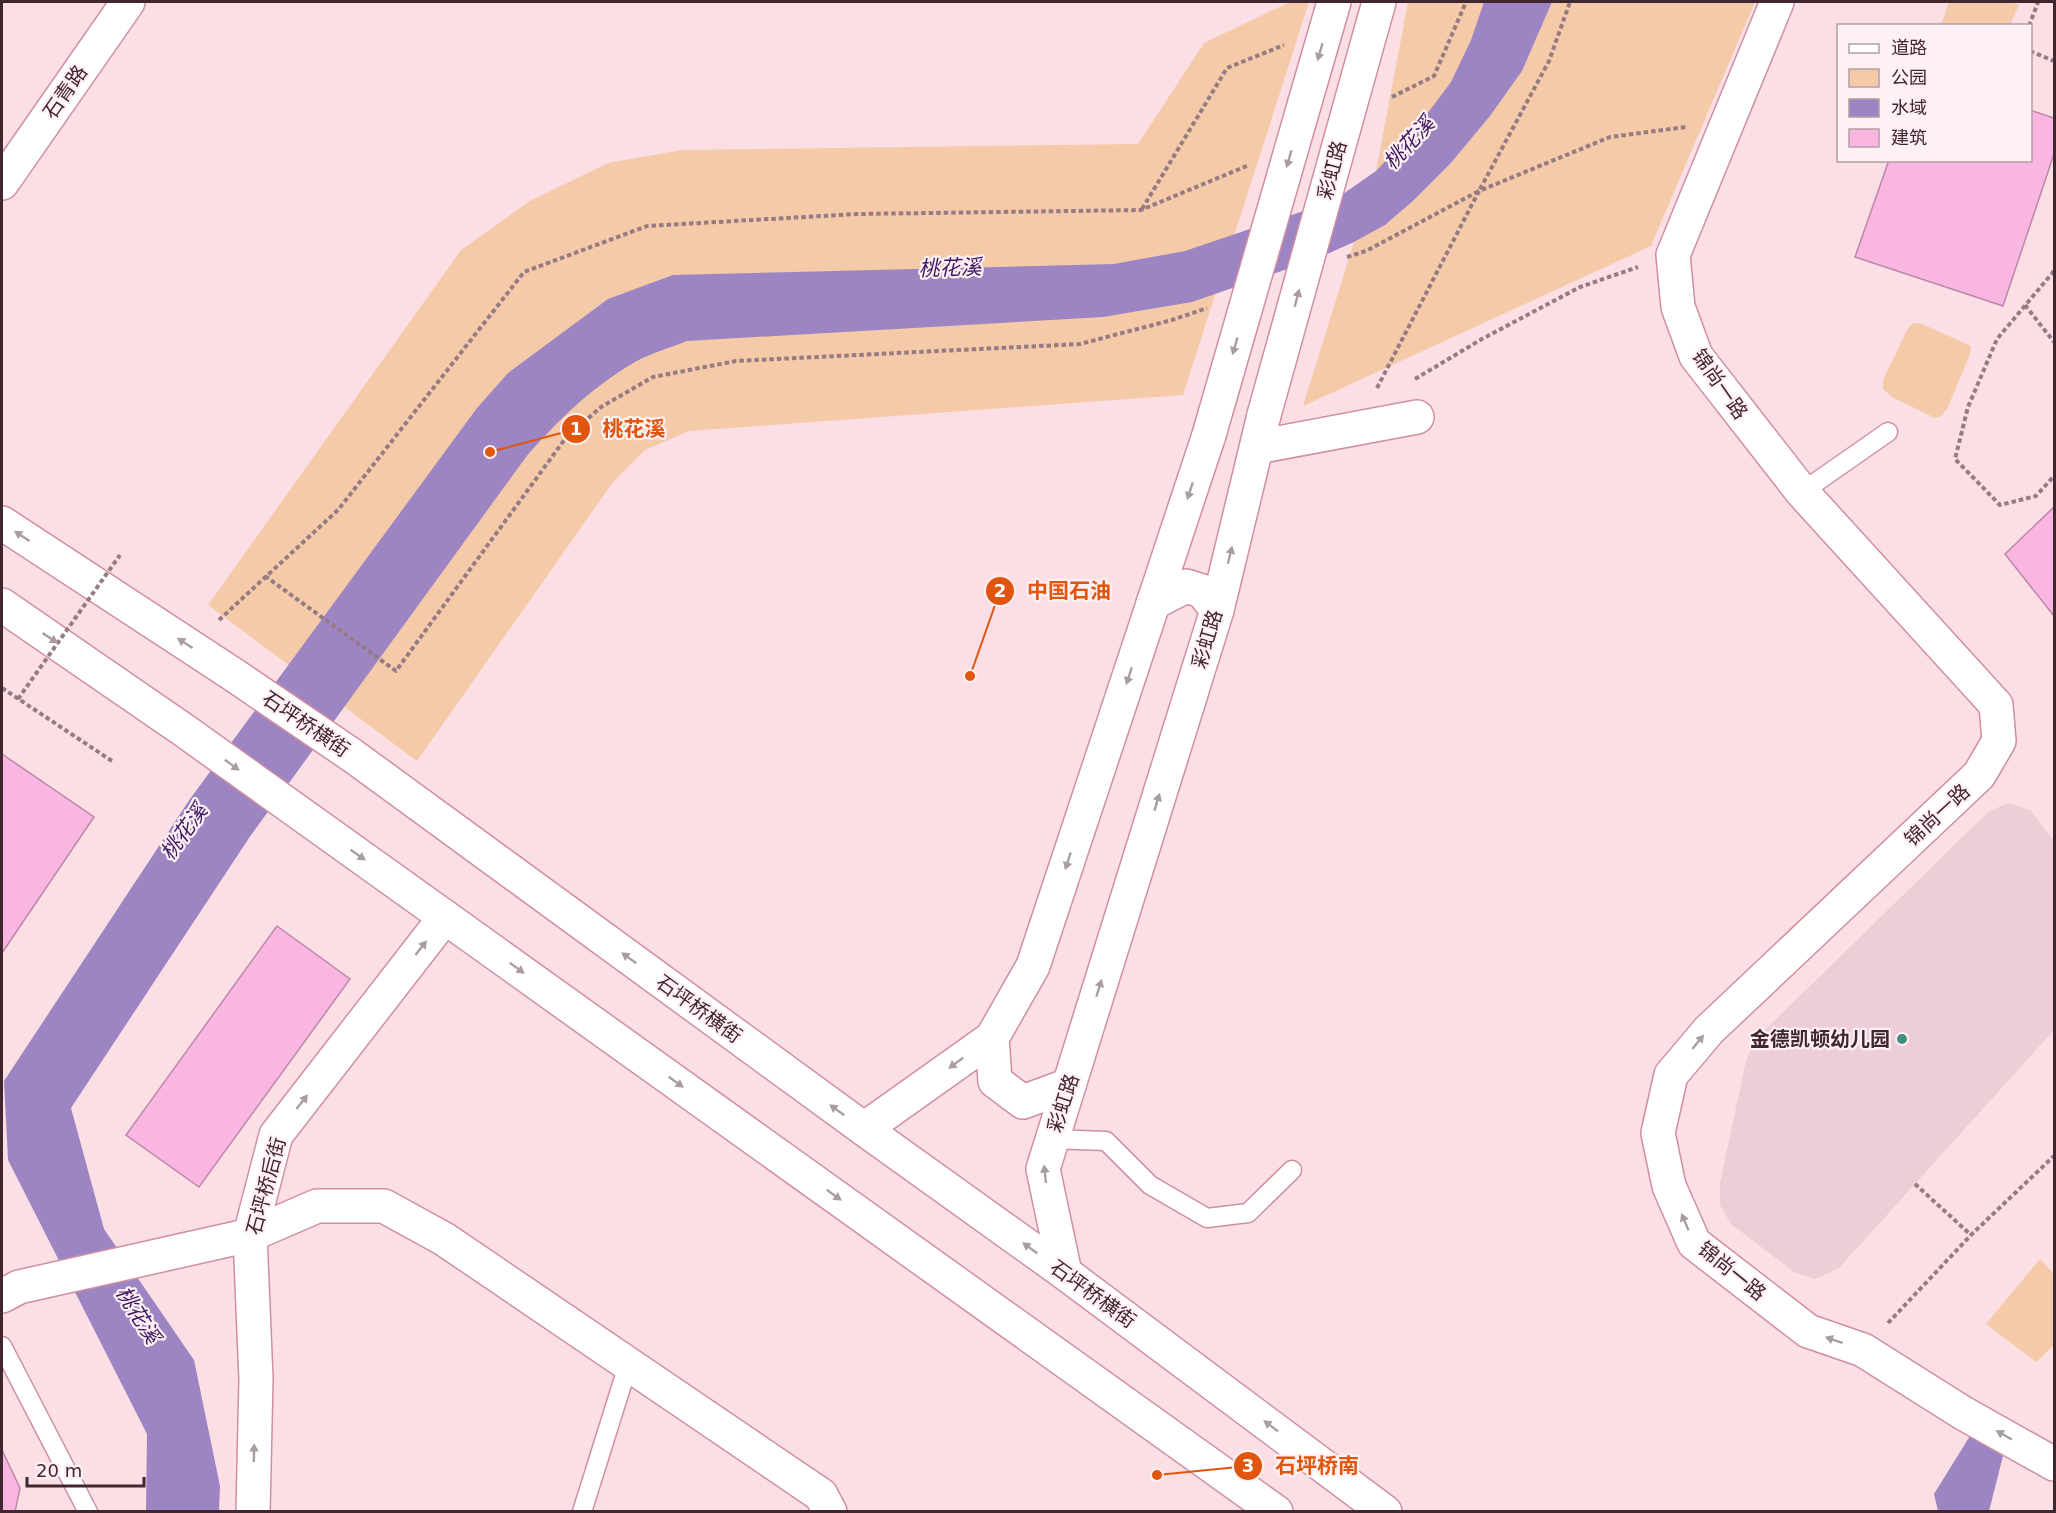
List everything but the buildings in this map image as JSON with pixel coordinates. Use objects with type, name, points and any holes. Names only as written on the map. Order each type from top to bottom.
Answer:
[{"type":"main road","name":"石青路","points":[[2,183],[128,2]]},
{"type":"main road","name":"彩虹路","points":[[1065,1273],[1043,1169],[1217,610],[1264,415],[1369,94],[1380,2]]},
{"type":"main road","name":"锦尚一路","points":[[1777,2],[1673,255],[1678,307],[1696,356],[1802,492],[1996,705],[1999,741],[1979,775],[1709,1029],[1671,1075],[1658,1133],[1669,1186],[1694,1243],[1808,1331],[1863,1350],[1964,1413],[2055,1464]]},
{"type":"main road","points":[[864,1129],[992,1038],[1033,966],[1209,435],[1330,15]]},
{"type":"main road","points":[[1257,447],[1417,417]]},
{"type":"main road","name":"石坪桥横街","points":[[2,523],[353,756],[1065,1273],[1385,1512]]},
{"type":"main road","points":[[1153,603],[1186,586],[1202,591],[1217,610]]},
{"type":"main road","points":[[2,605],[311,821],[1276,1512]]},
{"type":"main road","name":"石坪桥后街","points":[[253,1512],[256,1379],[239,1237],[276,1135],[445,917]]},
{"type":"main road","points":[[992,1038],[995,1081],[1023,1102],[1069,1085]]},
{"type":"main road","points":[[10,1292],[239,1237],[317,1206],[384,1206],[444,1239],[821,1495],[830,1512]]},
{"type":"lane","points":[[1802,492],[1888,432]]},
{"type":"lane","points":[[1051,1139],[1106,1141],[1150,1185],[1207,1218],[1248,1213],[1292,1170]]},
{"type":"lane","points":[[2,1346],[88,1512]]},
{"type":"lane","points":[[582,1512],[628,1365]]},
{"type":"path","points":[[1369,94],[1434,76],[1466,2]]},
{"type":"path","points":[[1356,428],[1549,61],[1570,2]]},
{"type":"path","points":[[2030,24],[2038,2]]},
{"type":"path","points":[[1141,210],[1227,68],[1330,15]]},
{"type":"path","points":[[2032,51],[2055,61]]},
{"type":"path","points":[[1344,258],[1366,250],[1479,191],[1610,137],[1729,121]]},
{"type":"path","points":[[217,622],[338,510],[524,272],[647,226],[857,214],[1141,210],[1259,160]]},
{"type":"path","points":[[1408,384],[1482,339],[1580,287],[1673,255]]},
{"type":"path","points":[[2055,271],[1997,339],[1968,407],[1955,459],[2000,505],[2036,496],[2055,476]]},
{"type":"path","points":[[265,576],[396,671],[565,439],[601,406],[653,377],[735,361],[1080,344],[1172,320],[1215,304]]},
{"type":"path","points":[[2025,305],[2055,342]]},
{"type":"path","points":[[18,699],[120,555]]},
{"type":"path","points":[[2,688],[112,761]]},
{"type":"path","points":[[1863,1350],[1971,1235],[2055,1156]]},
{"type":"path","points":[[1915,1184],[1971,1235]]},
{"type":"shaded area","name":"金德凯顿幼儿园","points":[[2008,803],[2030,810],[2054,841],[2054,1030],[1839,1268],[1815,1279],[1794,1272],[1731,1224],[1720,1205],[1720,1183],[1745,1065],[1751,1047],[1765,1030],[1988,812]]},
{"type":"green space","points":[[1290,2],[1309,2],[1183,395],[689,431],[645,450],[613,482],[417,761],[208,605],[461,250],[530,201],[608,163],[682,150],[1138,144],[1204,43]]},
{"type":"green space","points":[[1408,2],[1484,2],[1466,54],[1451,83],[1425,118],[1376,171]]},
{"type":"green space","points":[[1552,2],[1755,2],[1651,246],[1303,406],[1354,242],[1385,225],[1414,200],[1450,164],[1490,116],[1522,71]]},
{"type":"green space","points":[[1949,2],[2010,2],[2019,5],[2010,24],[1941,24]]},
{"type":"green space","points":[[1913,323],[1922,324],[1971,346],[1970,354],[1947,409],[1941,416],[1935,418],[1892,397],[1883,389],[1883,380],[1907,330]]},
{"type":"green space","points":[[2040,1259],[2054,1274],[2054,1345],[2036,1362],[1986,1324]]},
{"type":"water","points":[[1484,2],[1552,2],[1522,71],[1490,116],[1450,164],[1414,200],[1385,225],[1354,242],[1316,259],[1192,302],[1103,317],[687,341],[647,356],[604,382],[563,417],[538,443],[249,838],[71,1108],[104,1229],[194,1360],[220,1486],[219,1511],[146,1511],[147,1434],[8,1160],[4,1081],[190,799],[477,408],[508,373],[608,299],[673,275],[1114,264],[1185,251],[1333,201],[1376,171],[1418,126],[1451,82],[1471,40]]},
{"type":"water","points":[[1970,1436],[2003,1456],[1989,1511],[1938,1511],[1934,1494]]},
{"type":"place","name":"桃花溪","points":[[490,452]]},
{"type":"place","name":"中国石油","points":[[970,676]]},
{"type":"place","name":"金德凯顿幼儿园","points":[[1902,1039]]},
{"type":"place","name":"石坪桥南","points":[[1157,1475]]}]
